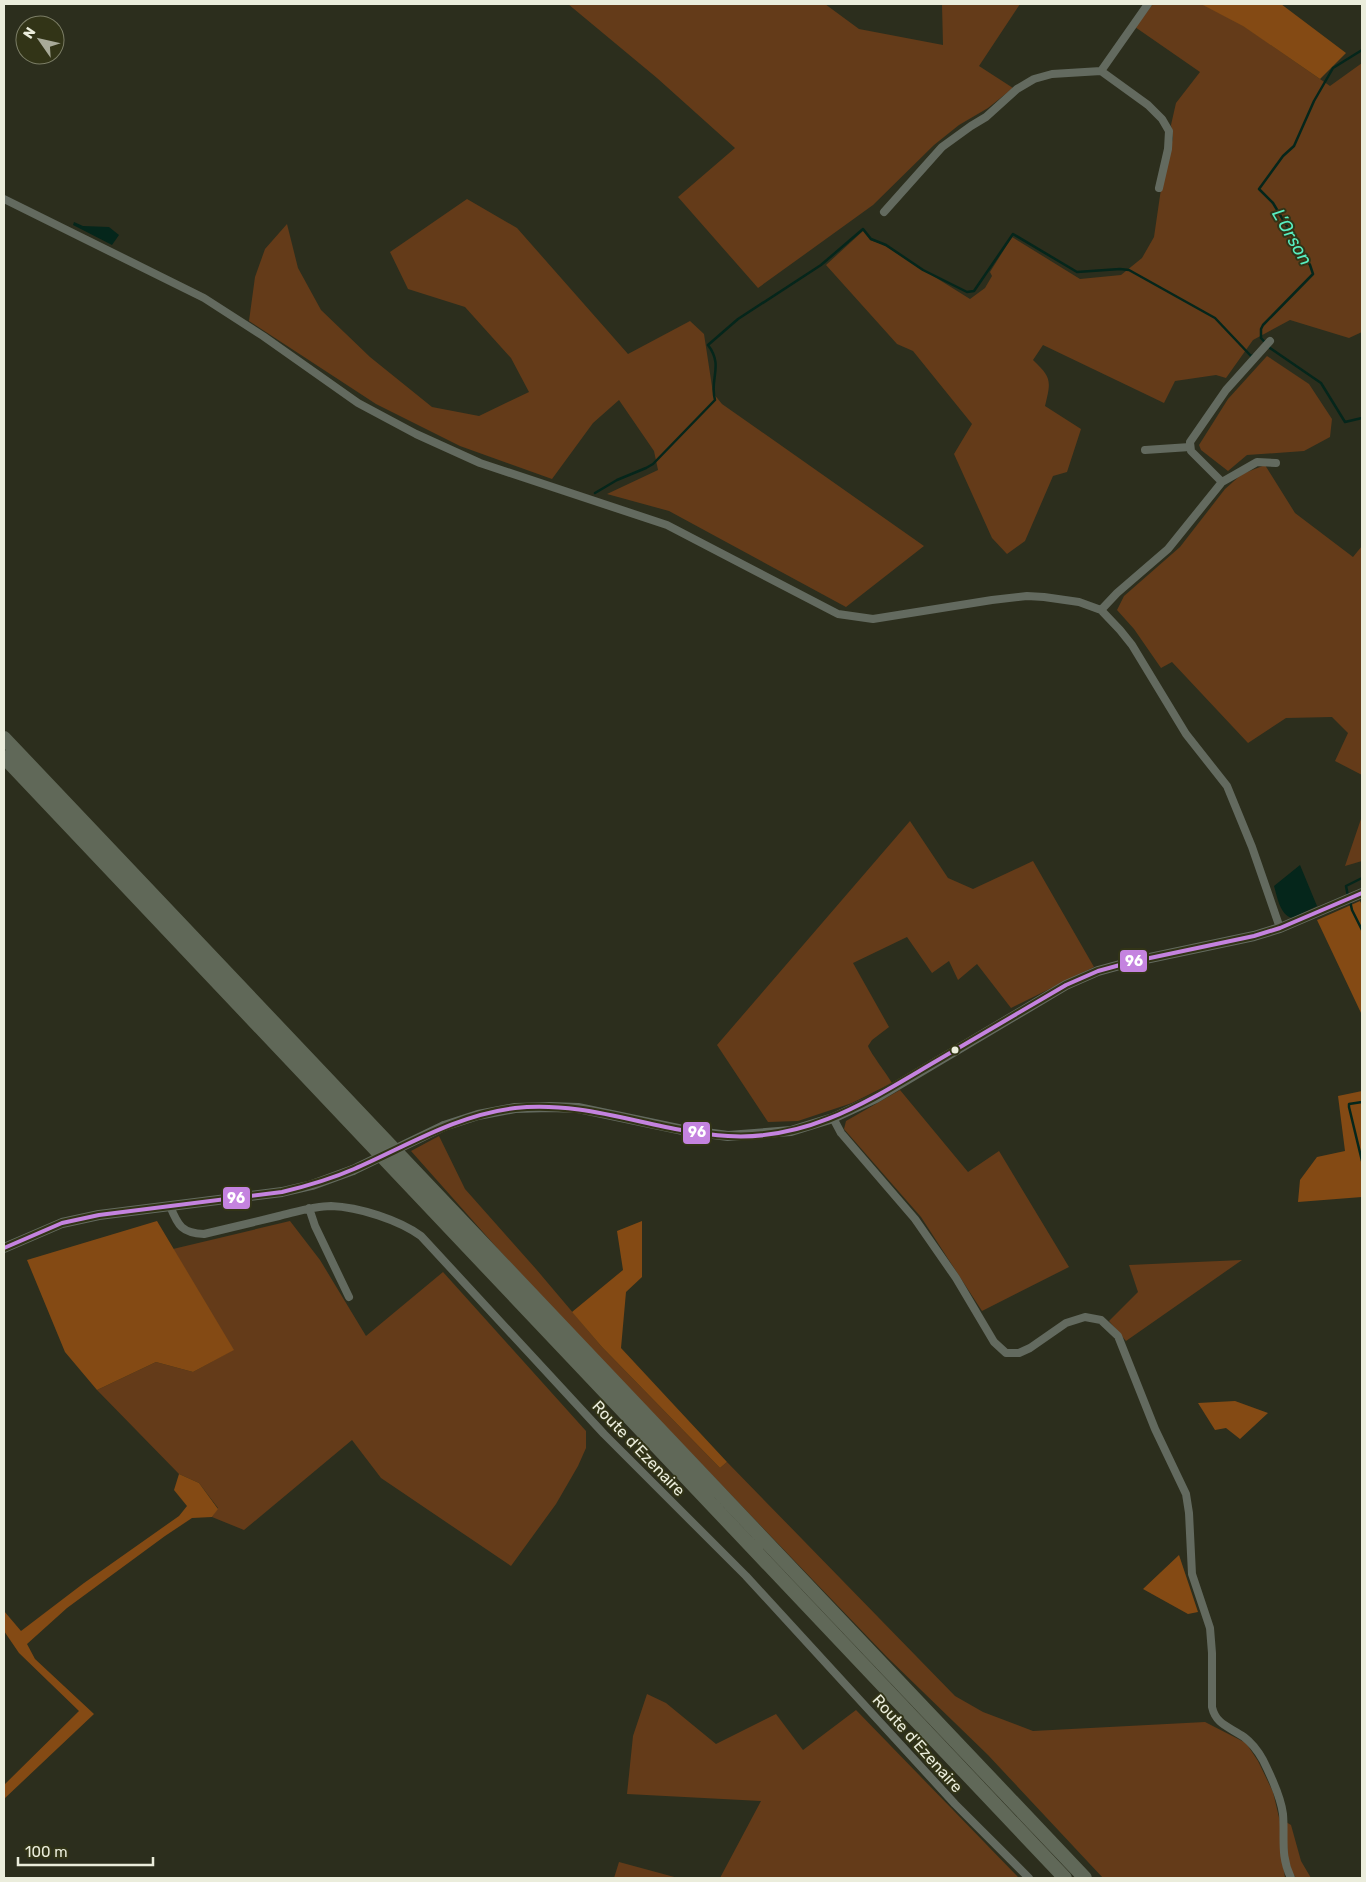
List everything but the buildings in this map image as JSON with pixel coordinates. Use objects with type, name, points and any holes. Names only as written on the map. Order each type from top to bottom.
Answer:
[{"type":"highway","points":[[4,738],[1084,1878]]},
{"type":"highway","points":[[4,757],[1065,1878]]},
{"type":"street","points":[[1102,71],[1148,4]]},
{"type":"street","points":[[884,212],[942,147],[986,117],[1017,89],[1034,80],[1052,74],[1102,71],[1148,105],[1162,118],[1169,131],[1168,149],[1160,188]]},
{"type":"street","points":[[4,200],[204,298],[263,336],[358,403],[416,434],[480,463],[667,525],[838,614],[874,620],[992,600],[1028,596],[1079,602],[1101,610],[1132,645],[1186,734],[1227,786],[1252,846],[1280,928]]},
{"type":"street","points":[[1222,482],[1195,455],[1190,447],[1193,437],[1226,390],[1270,341]]},
{"type":"street","points":[[1145,450],[1190,447]]},
{"type":"street","points":[[1101,610],[1117,593],[1168,550],[1222,482],[1257,462],[1276,462]]},
{"type":"street","points":[[4,1248],[62,1223],[99,1214],[282,1192],[312,1185],[353,1170],[444,1126],[478,1115],[515,1108],[578,1108],[683,1130],[728,1136],[791,1131],[833,1118],[876,1098],[1066,985],[1098,971],[1131,962],[1254,936],[1280,928],[1353,897]]},
{"type":"street","points":[[833,1118],[841,1133],[915,1219],[956,1278],[994,1342],[1001,1350],[1010,1354],[1019,1353],[1030,1348],[1066,1323],[1085,1316],[1101,1320],[1118,1336],[1155,1429],[1188,1501],[1192,1574],[1210,1628],[1213,1713],[1221,1723],[1244,1737],[1254,1746],[1263,1761],[1281,1804],[1283,1825],[1282,1848],[1291,1878]]},
{"type":"street","name":"Route d'Ezenaire","points":[[170,1206],[182,1228],[190,1233],[204,1234],[309,1208],[331,1206],[356,1210],[395,1221],[421,1236],[604,1434],[746,1576],[955,1804],[1029,1878]]},
{"type":"street","points":[[309,1208],[315,1226],[349,1297]]},
{"type":"shaded area","points":[[568,4],[825,4],[859,29],[943,45],[942,4],[1020,4],[979,66],[1013,88],[988,108],[959,125],[934,145],[873,205],[758,288],[678,197],[735,148],[657,78]]},
{"type":"shaded area","points":[[1153,4],[1202,4],[1241,24],[1330,86],[1362,63],[1362,332],[1349,338],[1290,320],[1253,340],[1226,378],[1216,375],[1175,381],[1164,403],[1043,345],[1033,360],[1047,376],[1049,385],[1045,406],[1081,429],[1067,472],[1053,476],[1025,541],[1007,554],[992,538],[954,454],[972,424],[913,351],[897,344],[826,265],[863,231],[870,240],[882,244],[970,299],[985,288],[992,276],[990,272],[1012,237],[1080,279],[1121,275],[1142,258],[1154,237],[1162,182],[1173,138],[1171,125],[1176,103],[1200,72],[1135,27]]},
{"type":"shaded area","points":[[1201,4],[1281,4],[1346,53],[1320,79],[1243,26]]},
{"type":"shaded area","points":[[467,199],[517,228],[628,354],[690,321],[704,334],[713,393],[722,404],[924,546],[846,607],[669,511],[607,494],[658,470],[654,451],[619,400],[593,423],[552,479],[460,446],[376,404],[249,321],[255,277],[265,249],[287,224],[298,268],[321,310],[370,357],[432,407],[479,416],[529,392],[511,358],[465,307],[408,289],[390,252]]},
{"type":"shaded area","points":[[74,222],[83,226],[109,227],[119,235],[112,245],[73,225]]},
{"type":"shaded area","points":[[1267,356],[1309,384],[1332,419],[1330,437],[1304,451],[1247,455],[1228,471],[1201,450],[1199,445],[1228,399]]},
{"type":"shaded area","points":[[1265,465],[1295,513],[1353,557],[1362,546],[1362,775],[1335,761],[1348,733],[1332,717],[1286,718],[1248,743],[1172,662],[1161,668],[1134,629],[1117,610],[1124,596],[1180,547],[1225,489],[1242,474]]},
{"type":"shaded area","points":[[1362,816],[1362,861],[1345,866]]},
{"type":"shaded area","points":[[910,821],[948,878],[973,889],[1033,861],[1094,967],[1011,1008],[977,964],[958,980],[949,961],[932,973],[907,937],[853,963],[889,1027],[872,1040],[868,1046],[892,1083],[852,1103],[798,1121],[768,1122],[717,1045]]},
{"type":"shaded area","points":[[1300,865],[1317,906],[1292,918],[1282,909],[1274,886]]},
{"type":"shaded area","points":[[1360,901],[1362,905],[1362,1015],[1317,920]]},
{"type":"shaded area","points":[[900,1090],[968,1172],[999,1151],[1069,1267],[982,1311],[921,1217],[844,1129],[846,1121]]},
{"type":"shaded area","points":[[1362,1091],[1362,1197],[1298,1202],[1300,1180],[1317,1157],[1345,1151],[1338,1096]]},
{"type":"shaded area","points":[[439,1136],[465,1189],[602,1347],[720,1468],[727,1462],[955,1696],[983,1712],[1033,1731],[1205,1722],[1246,1743],[1258,1761],[1273,1792],[1281,1826],[1281,1849],[1285,1878],[1103,1878],[988,1755],[887,1657],[587,1345],[411,1151]]},
{"type":"shaded area","points":[[157,1221],[234,1350],[193,1372],[156,1362],[97,1390],[65,1352],[27,1260]]},
{"type":"shaded area","points":[[290,1221],[320,1260],[366,1336],[443,1272],[586,1431],[586,1448],[578,1466],[556,1504],[511,1566],[381,1478],[352,1440],[244,1530],[212,1517],[218,1508],[199,1483],[179,1474],[97,1390],[156,1362],[193,1372],[233,1350],[173,1249]]},
{"type":"shaded area","points":[[642,1221],[642,1277],[626,1292],[621,1348],[727,1462],[720,1468],[602,1347],[572,1312],[623,1270],[617,1231]]},
{"type":"shaded area","points":[[1242,1260],[1126,1341],[1109,1321],[1138,1292],[1129,1265]]},
{"type":"shaded area","points":[[1235,1401],[1268,1413],[1240,1439],[1226,1428],[1215,1430],[1198,1403]]},
{"type":"shaded area","points":[[179,1474],[199,1483],[218,1509],[212,1517],[192,1518],[165,1536],[67,1608],[27,1644],[35,1659],[94,1714],[4,1799],[4,1785],[79,1711],[19,1653],[4,1631],[4,1611],[21,1631],[84,1583],[179,1516],[187,1506],[174,1490]]},
{"type":"shaded area","points":[[1179,1555],[1198,1612],[1188,1614],[1143,1589]]},
{"type":"shaded area","points":[[647,1694],[666,1703],[716,1744],[776,1714],[803,1750],[856,1710],[1019,1878],[720,1878],[761,1801],[627,1794],[633,1736]]},
{"type":"shaded area","points":[[1286,1822],[1291,1825],[1301,1861],[1311,1878],[1296,1878],[1288,1866]]},
{"type":"shaded area","points":[[619,1862],[678,1878],[614,1878]]},
{"type":"waterway","name":"L’Orson","points":[[1362,50],[1333,68],[1314,101],[1294,146],[1283,156],[1259,189],[1273,203],[1310,265],[1313,274],[1263,325],[1261,338],[1270,348],[1321,383],[1345,422],[1362,418]]},
{"type":"waterway","points":[[595,493],[617,480],[653,464],[715,400],[716,366],[713,353],[708,345],[738,319],[821,265],[863,229],[871,239],[886,245],[923,270],[967,292],[974,291],[1013,234],[1077,272],[1129,270],[1215,318],[1251,356],[1253,355]]},
{"type":"waterway","name":"L’Orson","points":[[1348,896],[1346,886],[1362,878]]},
{"type":"waterway","name":"L’Orson","points":[[1350,901],[1352,910],[1362,930]]},
{"type":"waterway","name":"L’Orson","points":[[1362,1102],[1349,1104],[1362,1161]]},
{"type":"transit line","name":"96","points":[[4,1248],[62,1223],[99,1215],[282,1192],[301,1187],[345,1173],[452,1124],[472,1117],[515,1108],[570,1108],[674,1129],[728,1136],[758,1136],[786,1132],[813,1124],[864,1103],[1066,985],[1098,971],[1131,962],[1254,936],[1280,928],[1362,893]]}]
